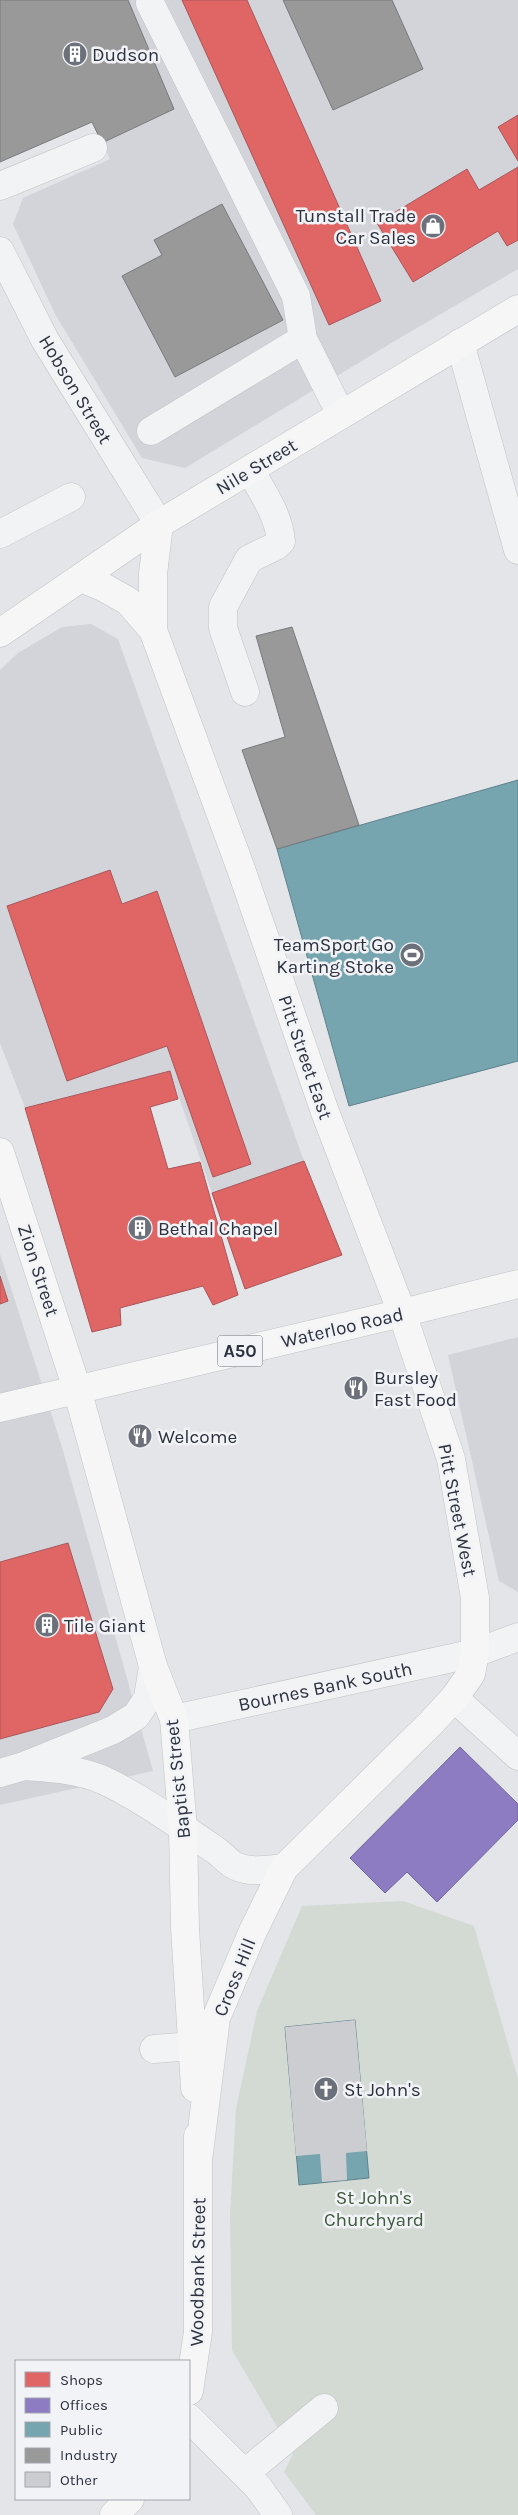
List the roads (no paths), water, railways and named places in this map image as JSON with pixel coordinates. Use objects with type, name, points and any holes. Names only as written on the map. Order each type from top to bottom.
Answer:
[{"type":"main road","name":"Nile Street","points":[[0,633],[159,524],[518,309]]},
{"type":"main road","name":"Pitt Street East","points":[[159,524],[153,574],[153,630],[241,869],[325,1112],[402,1313]]},
{"type":"main road","name":"Pitt Street East","points":[[80,578],[103,587],[128,601],[153,630]]},
{"type":"main road","name":"Zion Street","points":[[0,1152],[77,1388]]},
{"type":"main road","name":"Waterloo Road","points":[[77,1388],[402,1313],[518,1284]]},
{"type":"main road","name":"Pitt Street West","points":[[402,1313],[451,1459],[475,1598],[475,1653]]},
{"type":"main road","name":"A50","points":[[0,1408],[77,1388]]},
{"type":"main road","name":"Baptist Street","points":[[77,1388],[153,1666],[174,1719],[183,1829],[185,1928],[199,2153]]},
{"type":"main road","name":"Cross Hill","points":[[199,2153],[216,2018],[253,1931],[284,1868],[431,1724],[454,1698],[470,1674],[475,1653]]},
{"type":"main road","name":"Woodbank Street","points":[[190,2384],[198,2332],[199,2153]]},
{"type":"main road","points":[[114,2515],[129,2500]]},
{"type":"street","points":[[150,2],[296,296],[303,340],[341,415]]},
{"type":"street","points":[[0,186],[93,148]]},
{"type":"street","name":"Hobson Street","points":[[0,251],[45,340],[159,524]]},
{"type":"street","points":[[151,431],[303,340]]},
{"type":"street","points":[[460,343],[518,550]]},
{"type":"street","points":[[245,692],[223,628],[223,607],[249,559],[276,546],[281,540],[280,532],[266,498],[250,470]]},
{"type":"street","points":[[0,534],[72,498]]},
{"type":"street","name":"Bournes Bank South","points":[[174,1719],[475,1653],[518,1638]]},
{"type":"street","points":[[12,1770],[112,1730],[136,1716],[148,1698],[153,1666]]},
{"type":"street","points":[[454,1698],[518,1756]]},
{"type":"street","points":[[12,1770],[68,1769],[102,1780],[137,1799],[225,1856],[235,1867],[250,1871],[284,1868]]},
{"type":"street","points":[[154,2048],[192,2046]]},
{"type":"street","points":[[245,2473],[324,2408]]},
{"type":"street","points":[[190,2419],[245,2473],[278,2515]]},
{"type":"place","name":"Dudson","points":[[75,54]]},
{"type":"place","name":"Tunstall Trade Car Sales","points":[[433,226]]},
{"type":"place","name":"TeamSport Go Karting Stoke","points":[[412,955]]},
{"type":"place","name":"Bethal Chapel","points":[[140,1228]]},
{"type":"place","name":"Bursley Fast Food","points":[[356,1388]]},
{"type":"place","name":"Welcome","points":[[140,1436]]},
{"type":"place","name":"Tile Giant","points":[[47,1625]]},
{"type":"place","name":"St John's","points":[[326,2089]]},
{"type":"park label","name":"St John's Churchyard","points":[[374,2208]]}]
